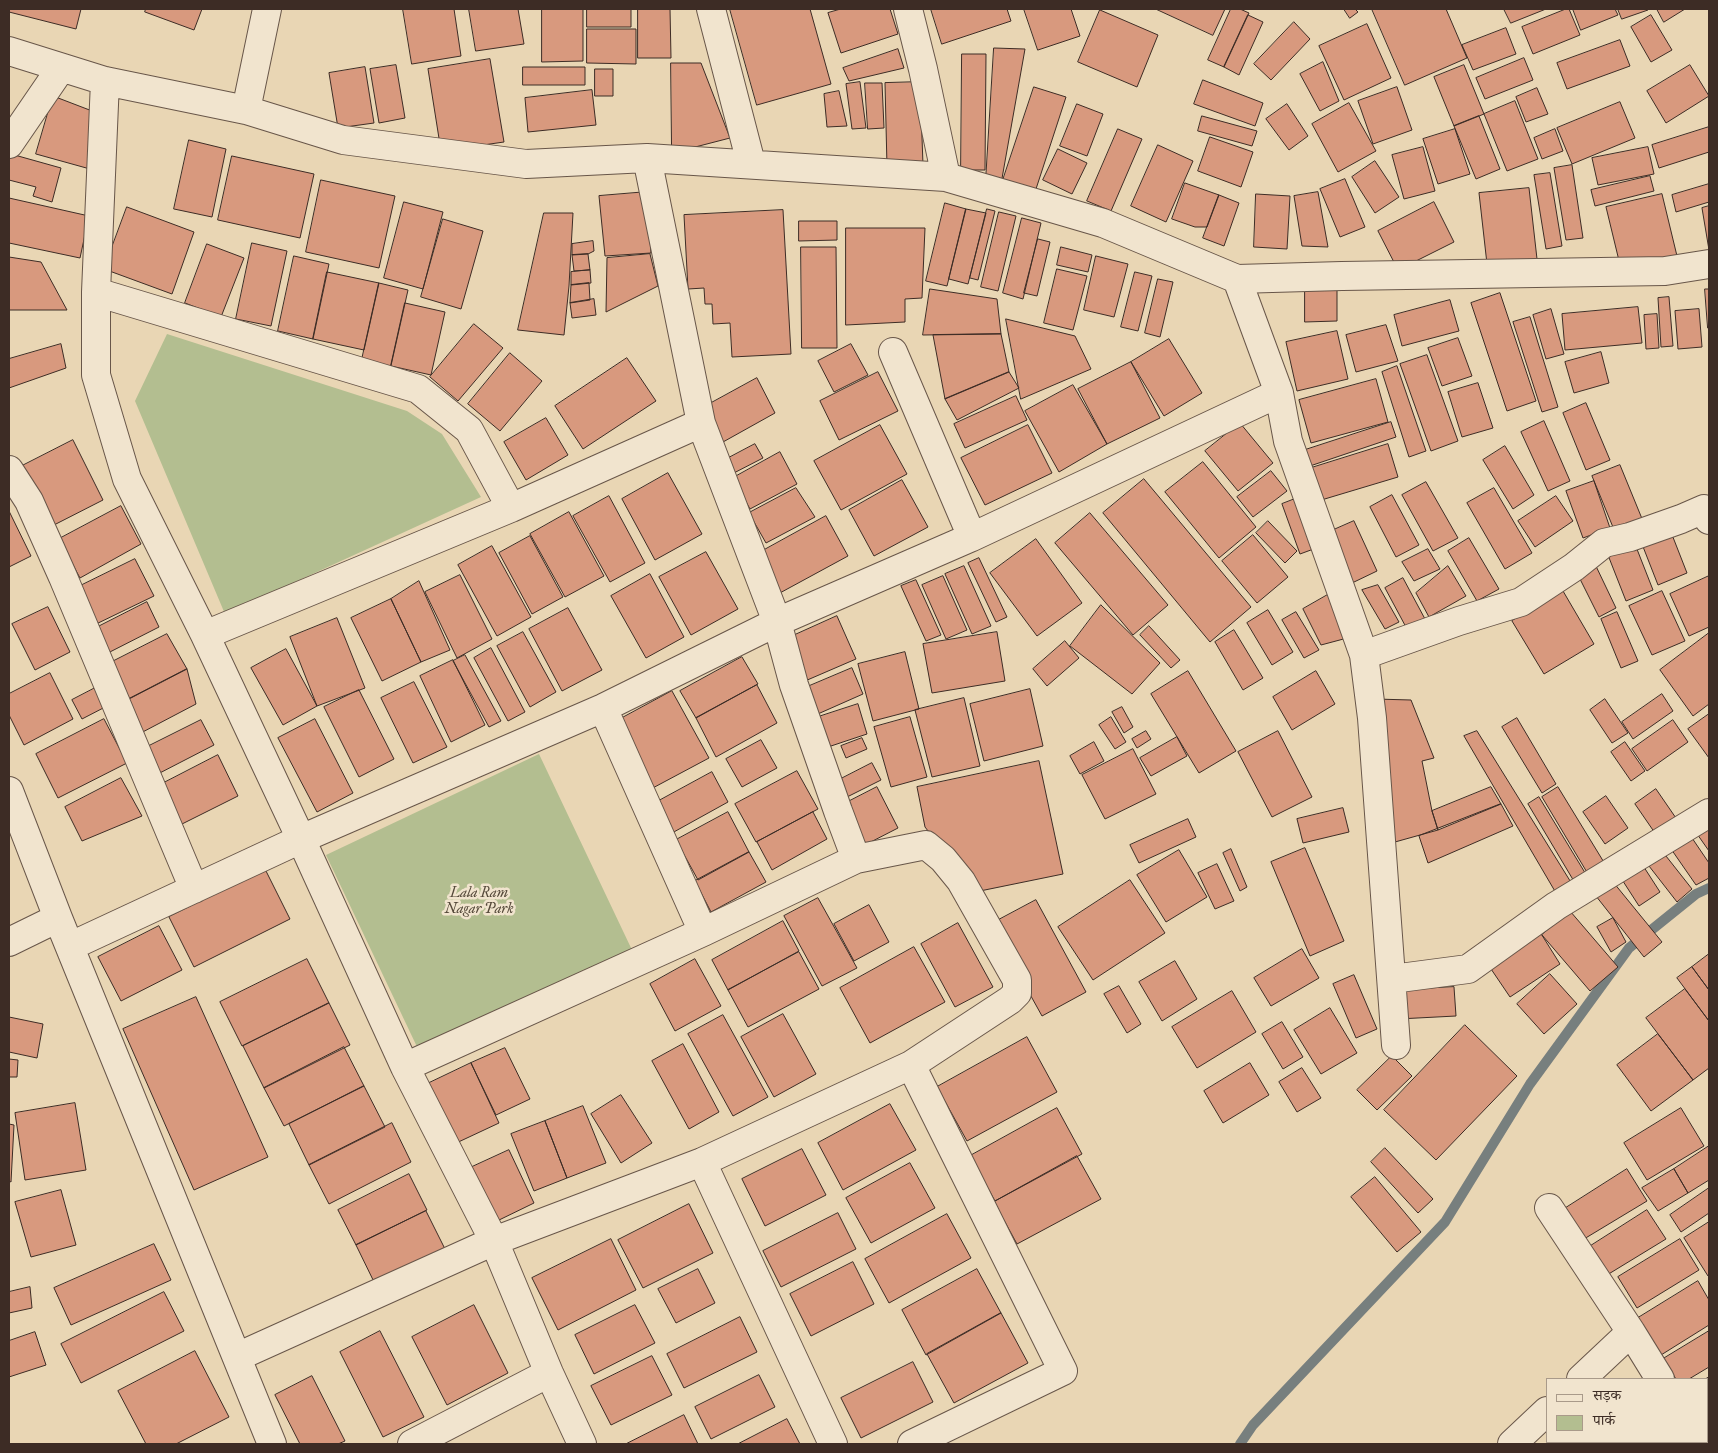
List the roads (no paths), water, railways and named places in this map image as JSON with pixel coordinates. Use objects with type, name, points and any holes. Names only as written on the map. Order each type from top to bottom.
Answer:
[{"type":"street","points":[[246,110],[268,9]]},
{"type":"street","points":[[711,9],[751,163]]},
{"type":"street","points":[[908,9],[946,177]]},
{"type":"street","points":[[9,51],[105,82],[246,110],[343,140],[526,164],[647,158],[751,163],[946,177],[1103,223],[1237,279],[1665,271],[1709,264]]},
{"type":"street","points":[[9,144],[61,68]]},
{"type":"street","points":[[105,82],[96,292],[96,375],[127,479],[205,635],[302,839],[405,1067],[494,1241],[549,1373],[582,1444]]},
{"type":"street","points":[[647,158],[701,423],[777,622],[794,685],[856,859]]},
{"type":"street","points":[[1237,279],[1279,393],[1288,442],[1364,655],[1372,718],[1396,1045]]},
{"type":"street","points":[[96,292],[418,388],[469,430],[511,508]]},
{"type":"street","points":[[893,352],[972,537]]},
{"type":"street","points":[[71,946],[302,839],[603,708],[777,622],[972,537],[1279,393]]},
{"type":"street","points":[[205,635],[511,508],[701,423]]},
{"type":"street","points":[[9,470],[29,501],[194,889]]},
{"type":"street","points":[[1364,655],[1459,621],[1521,602],[1574,567],[1604,542],[1630,537],[1681,519],[1704,508],[1709,520]]},
{"type":"street","points":[[603,708],[703,932]]},
{"type":"street","points":[[9,791],[58,918],[272,1444]]},
{"type":"street","points":[[1392,979],[1468,969],[1556,906],[1709,813]]},
{"type":"street","points":[[237,1357],[494,1241],[702,1162],[911,1065],[1010,1000],[1017,993],[1017,980],[961,881],[943,859],[926,845],[856,859],[703,932],[405,1067]]},
{"type":"street","points":[[9,942],[58,918]]},
{"type":"street","points":[[911,1065],[1063,1371],[912,1444]]},
{"type":"street","points":[[702,1162],[833,1444]]},
{"type":"street","points":[[1549,1208],[1659,1378]]},
{"type":"street","points":[[1582,1378],[1631,1332]]},
{"type":"street","points":[[412,1444],[549,1373]]},
{"type":"street","points":[[1512,1444],[1546,1412]]},
{"type":"waterway","points":[[1240,1444],[1253,1425],[1445,1222],[1530,1084],[1629,948],[1696,894],[1709,888]]},
{"type":"park label","name":"Lala Ram Nagar Park","points":[[479,902]]}]
